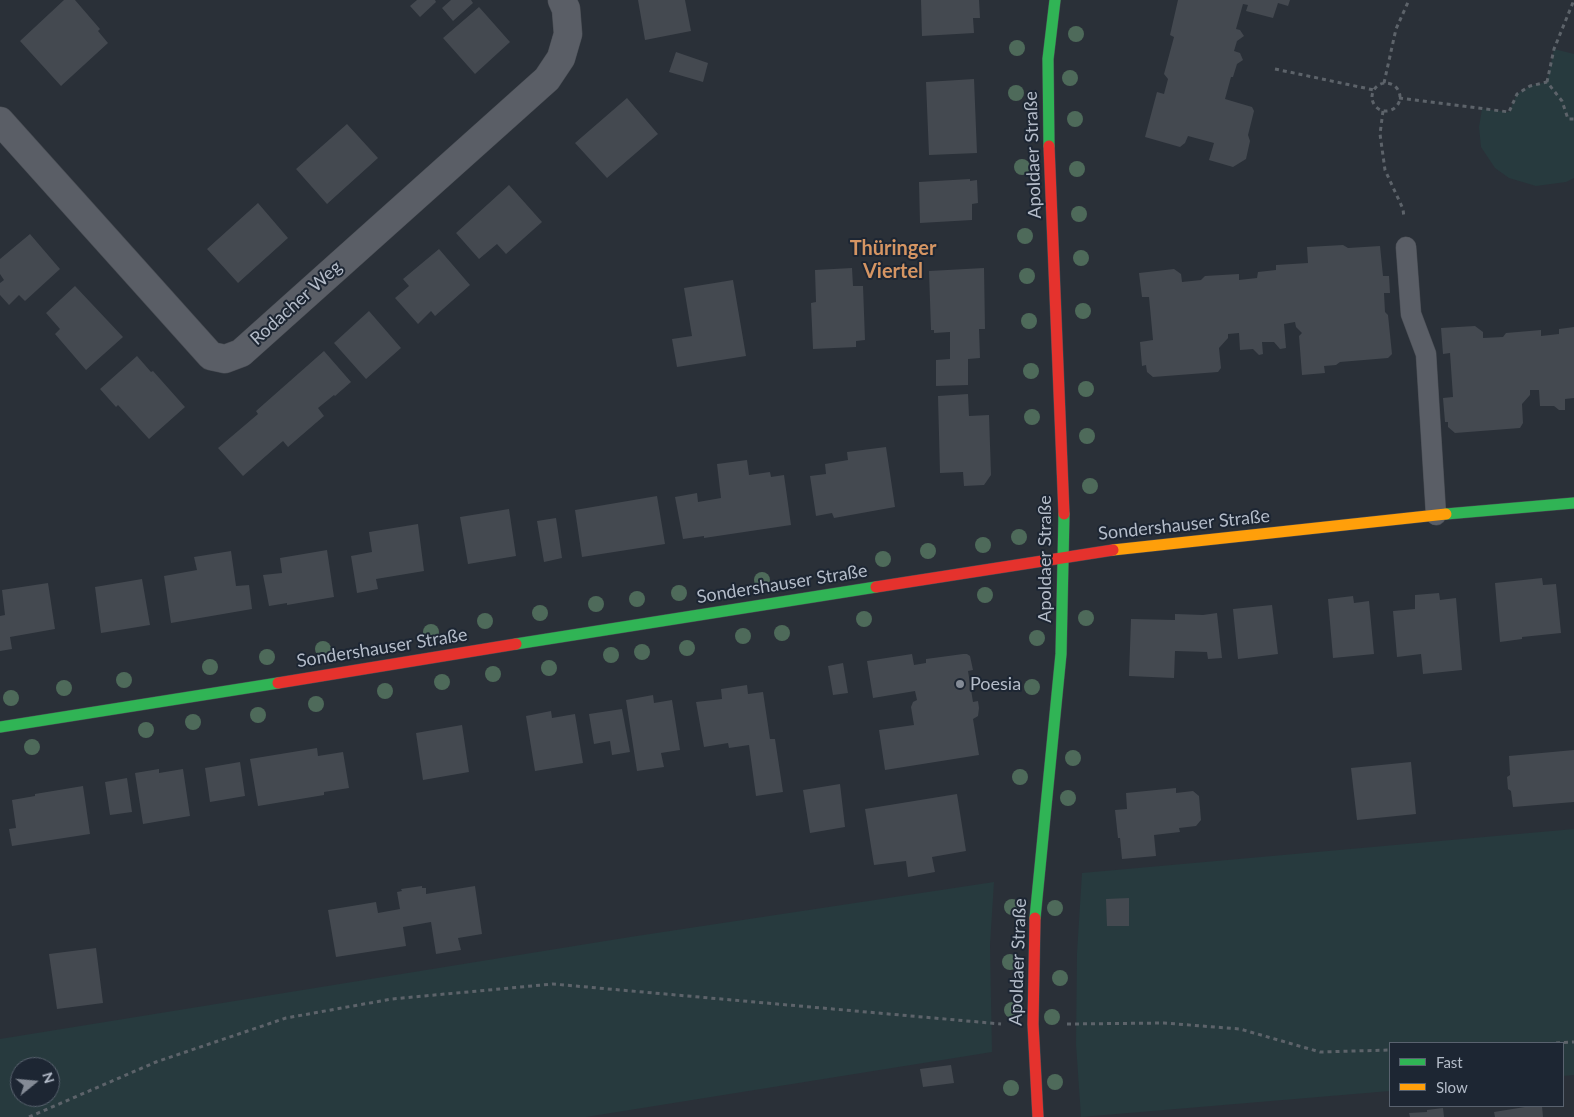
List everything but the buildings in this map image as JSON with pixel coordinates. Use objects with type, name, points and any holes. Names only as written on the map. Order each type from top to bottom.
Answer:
[{"type":"street","name":"Rodacher Weg","points":[[0,121],[211,356],[225,359],[241,353],[547,80],[562,58],[568,34],[566,9],[562,0]]},
{"type":"street","name":"Apoldaer Straße","points":[[1038,1117],[1033,1024],[1034,931],[1061,654],[1064,557],[1064,517],[1048,135],[1048,59],[1055,0]]},
{"type":"street","name":"Sondershauser Straße","points":[[0,727],[1101,551],[1436,515],[1574,503]]},
{"type":"lane","points":[[1406,247],[1411,314],[1426,354],[1436,515]]},
{"type":"path","points":[[1384,83],[1396,29],[1409,0]]},
{"type":"path","points":[[1547,82],[1554,49],[1574,0]]},
{"type":"path","points":[[1275,69],[1374,90]]},
{"type":"path","points":[[1400,98],[1509,112],[1517,94],[1530,86],[1547,82]]},
{"type":"path","points":[[1547,82],[1562,101],[1568,119],[1574,119]]},
{"type":"path","points":[[1388,83],[1395,87],[1400,94],[1400,98],[1396,106],[1383,111],[1373,103],[1372,99],[1374,90],[1380,85],[1388,83]]},
{"type":"path","points":[[1383,111],[1380,134],[1385,170],[1403,209],[1406,247]]},
{"type":"path","points":[[29,1117],[156,1062],[286,1018],[392,999],[553,984],[992,1023]]},
{"type":"path","points":[[1077,1023],[1164,1023],[1240,1029],[1320,1052],[1389,1050]]},
{"type":"green space","points":[[1554,49],[1574,54],[1574,178],[1566,182],[1536,186],[1509,178],[1495,168],[1481,147],[1479,127],[1482,109],[1509,112],[1517,94],[1530,86],[1547,82]]},
{"type":"green space","points":[[1574,829],[1574,1075],[1564,1076],[1564,1042],[1389,1042],[1389,1091],[1081,1117],[1076,1044],[1077,953],[1082,873]]},
{"type":"green space","points":[[994,882],[990,945],[992,1052],[586,1117],[0,1117],[0,1039],[630,937]]},
{"type":"traffic: fast","points":[[1049,146],[1048,59],[1055,0]]},
{"type":"traffic: fast","points":[[1446,514],[1574,503]]},
{"type":"traffic: fast","points":[[1035,918],[1061,654],[1064,514]]},
{"type":"traffic: fast","points":[[516,644],[876,587]]},
{"type":"traffic: fast","points":[[0,727],[278,683]]},
{"type":"traffic: slow","points":[[1113,550],[1446,514]]},
{"type":"traffic: jam","points":[[1049,146],[1064,514]]},
{"type":"traffic: jam","points":[[876,587],[1113,550]]},
{"type":"traffic: jam","points":[[278,683],[516,644]]},
{"type":"traffic: jam","points":[[1035,918],[1033,1024],[1038,1117]]},
{"type":"place","name":"Poesia","points":[[960,684]]},
{"type":"district","name":"Thüringer Viertel","points":[[893,260]]}]
